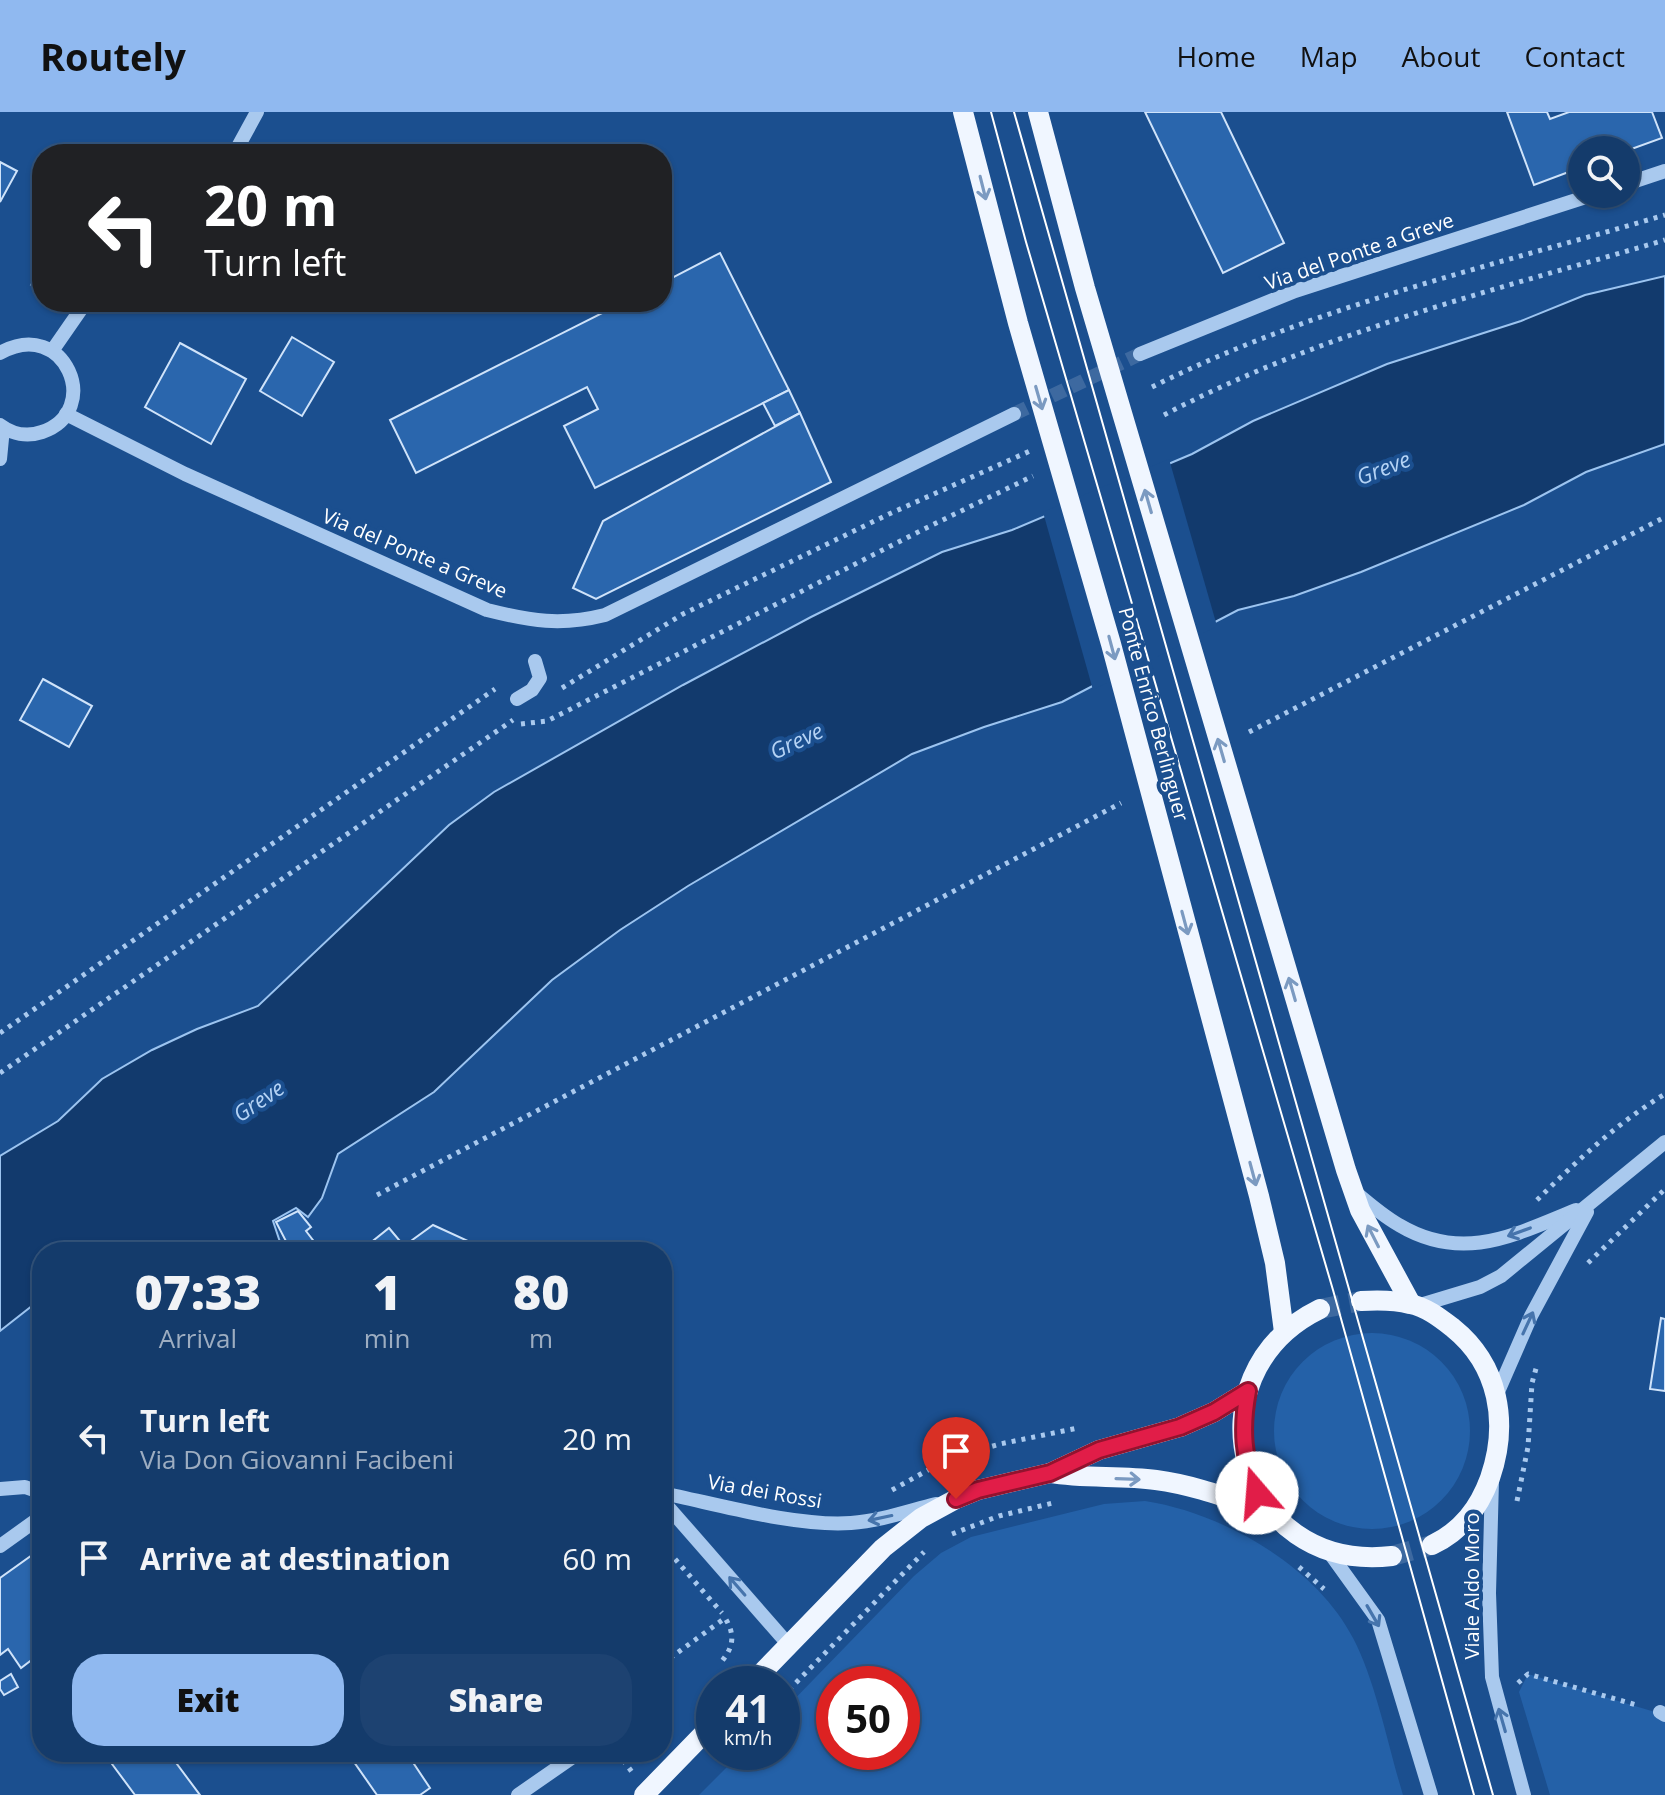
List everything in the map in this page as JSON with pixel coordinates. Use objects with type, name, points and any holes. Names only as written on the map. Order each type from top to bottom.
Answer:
[{"type":"main road","name":"Ponte Enrico Berlinguer","points":[[963,112],[1018,323],[1111,644],[1259,1196],[1275,1263],[1284,1332]]},
{"type":"main road","points":[[1038,112],[1085,288],[1352,1190],[1372,1233],[1414,1305]]},
{"type":"main road","points":[[1361,1301],[1414,1305],[1433,1314],[1460,1334],[1483,1363],[1497,1394],[1500,1432],[1493,1469],[1480,1501],[1466,1521],[1432,1545]]},
{"type":"main road","points":[[1320,1309],[1284,1332],[1264,1358],[1248,1391],[1243,1426],[1245,1455],[1257,1493],[1270,1512],[1294,1533],[1329,1552],[1356,1558],[1392,1556]]},
{"type":"main road","points":[[768,1666],[903,1531],[956,1499],[988,1487],[1050,1473],[1099,1450],[1180,1427],[1214,1412],[1248,1391]]},
{"type":"main road","points":[[1050,1473],[1183,1484],[1270,1512]]},
{"type":"main road","points":[[644,1795],[696,1742]]},
{"type":"street","points":[[238,144],[250,114]]},
{"type":"street","points":[[1640,179],[1665,171]]},
{"type":"street","name":"Via del Ponte a Greve","points":[[1140,354],[1295,291],[1568,203]]},
{"type":"street","points":[[52,351],[79,312]]},
{"type":"street","points":[[0,353],[14,345],[29,343],[52,351],[62,360],[72,379],[73,393],[66,414],[50,429],[36,434],[21,434],[2,427],[0,459]]},
{"type":"street","name":"Via del Ponte a Greve","points":[[66,414],[185,474],[487,610],[524,619],[578,622],[605,615],[1014,414]]},
{"type":"street","points":[[517,699],[532,690],[540,678],[535,661]]},
{"type":"street","points":[[1414,1305],[1480,1287],[1501,1276],[1665,1142]]},
{"type":"street","points":[[1352,1190],[1391,1220],[1414,1233],[1461,1245],[1486,1243],[1509,1236],[1592,1204]]},
{"type":"street","points":[[1497,1394],[1531,1316],[1592,1204]]},
{"type":"street","name":"Viale Aldo Moro","points":[[1493,1469],[1489,1593],[1492,1677],[1524,1795]]},
{"type":"street","points":[[0,1489],[32,1489]]},
{"type":"street","name":"Via dei Rossi","points":[[672,1495],[801,1520],[851,1523],[956,1499]]},
{"type":"street","points":[[672,1511],[788,1644]]},
{"type":"street","points":[[0,1546],[32,1523]]},
{"type":"street","points":[[1329,1552],[1378,1620],[1431,1795]]},
{"type":"street","points":[[518,1795],[566,1762]]},
{"type":"path","points":[[1152,387],[1206,360],[1346,306],[1665,215]]},
{"type":"path","points":[[1164,415],[1212,390],[1332,340],[1665,240]]},
{"type":"path","points":[[554,694],[683,614],[889,514],[1030,451]]},
{"type":"path","points":[[504,725],[547,721],[1033,476]]},
{"type":"path","points":[[1249,732],[1665,517]]},
{"type":"path","points":[[0,1033],[498,687]]},
{"type":"path","points":[[0,1073],[517,717]]},
{"type":"path","points":[[377,1195],[1121,803]]},
{"type":"path","points":[[1526,1210],[1596,1144],[1638,1110],[1665,1094]]},
{"type":"path","points":[[1587,1265],[1665,1189]]},
{"type":"path","points":[[1514,1513],[1528,1447],[1532,1383],[1541,1353]]},
{"type":"path","points":[[881,1496],[948,1459],[1000,1444],[1084,1427]]},
{"type":"path","points":[[945,1537],[999,1516],[1065,1501]]},
{"type":"path","points":[[800,1679],[926,1551]]},
{"type":"path","points":[[672,1556],[722,1613]]},
{"type":"path","points":[[1293,1561],[1334,1599]]},
{"type":"path","points":[[672,1657],[725,1618],[733,1635],[732,1645],[722,1661]]},
{"type":"path","points":[[1513,1688],[1528,1674],[1662,1713]]},
{"type":"shaded area","points":[[1372,1333],[1409,1341],[1441,1362],[1462,1394],[1470,1431],[1462,1468],[1441,1500],[1409,1521],[1372,1529],[1335,1521],[1303,1500],[1282,1468],[1274,1431],[1282,1394],[1303,1362],[1335,1341]]},
{"type":"shaded area","points":[[1145,1501],[1205,1517],[1264,1547],[1316,1588],[1337,1612],[1353,1638],[1375,1694],[1403,1795],[699,1795],[724,1770],[800,1770],[800,1693],[816,1677],[816,1770],[920,1770],[920,1666],[827,1666],[914,1576],[941,1553],[971,1537],[1104,1504]]},
{"type":"shaded area","points":[[1528,1674],[1665,1715],[1665,1795],[1550,1795],[1519,1692]]},
{"type":"water","name":"Greve","points":[[1665,276],[1665,444],[1586,472],[1524,505],[1361,572],[1294,596],[1238,610],[1062,702],[912,754],[688,886],[620,930],[552,980],[434,1092],[338,1154],[322,1198],[308,1217],[296,1208],[273,1221],[280,1242],[32,1242],[32,1306],[0,1331],[0,1156],[58,1121],[102,1079],[152,1050],[258,1006],[449,825],[494,792],[683,685],[942,552],[1012,530],[1192,454],[1253,421],[1387,364],[1521,321],[1585,295]]},
{"type":"pier","points":[[1169,459],[1217,626],[1093,690],[1043,512]]},
{"type":"building","points":[[1145,112],[1221,112],[1284,243],[1223,273]]},
{"type":"building","points":[[1507,112],[1547,112],[1550,119],[1569,112],[1652,112],[1662,138],[1640,146],[1640,136],[1568,136],[1568,172],[1534,185]]},
{"type":"building","points":[[0,162],[17,171],[0,202]]},
{"type":"building","points":[[720,253],[789,390],[595,488],[564,426],[598,409],[587,387],[416,473],[390,420],[604,312],[672,312],[672,278]]},
{"type":"building","points":[[292,337],[334,362],[302,416],[260,391]]},
{"type":"building","points":[[180,343],[246,379],[211,444],[145,407]]},
{"type":"building","points":[[789,390],[800,413],[775,426],[763,403]]},
{"type":"building","points":[[800,413],[831,482],[596,599],[573,588],[603,521]]},
{"type":"building","points":[[43,679],[92,706],[69,747],[20,720]]},
{"type":"building","points":[[298,1211],[311,1227],[306,1231],[314,1242],[286,1242],[276,1222]]},
{"type":"building","points":[[433,1225],[468,1241],[467,1242],[410,1242]]},
{"type":"building","points":[[389,1228],[401,1242],[372,1242]]},
{"type":"building","points":[[1661,1318],[1665,1319],[1665,1391],[1650,1389]]},
{"type":"building","points":[[32,1555],[32,1660],[21,1668],[8,1649],[0,1655],[0,1578]]},
{"type":"building","points":[[11,1674],[18,1687],[4,1695],[0,1681]]},
{"type":"building","points":[[175,1762],[200,1795],[135,1795],[112,1764]]},
{"type":"building","points":[[354,1762],[413,1762],[430,1788],[420,1795],[377,1795]]},
{"type":"tunnel","points":[[1014,414],[1140,354]]},
{"type":"tunnel","points":[[1320,1309],[1361,1301]]},
{"type":"tunnel","points":[[1392,1556],[1432,1545]]},
{"type":"tram line","points":[[991,112],[1026,242],[1333,1290],[1474,1795]]},
{"type":"tram line","points":[[1014,112],[1493,1795]]},
{"type":"route","points":[[956,1499],[1010,1481],[1050,1473],[1099,1450],[1180,1427],[1214,1412],[1248,1391],[1243,1440],[1257,1493]]}]
